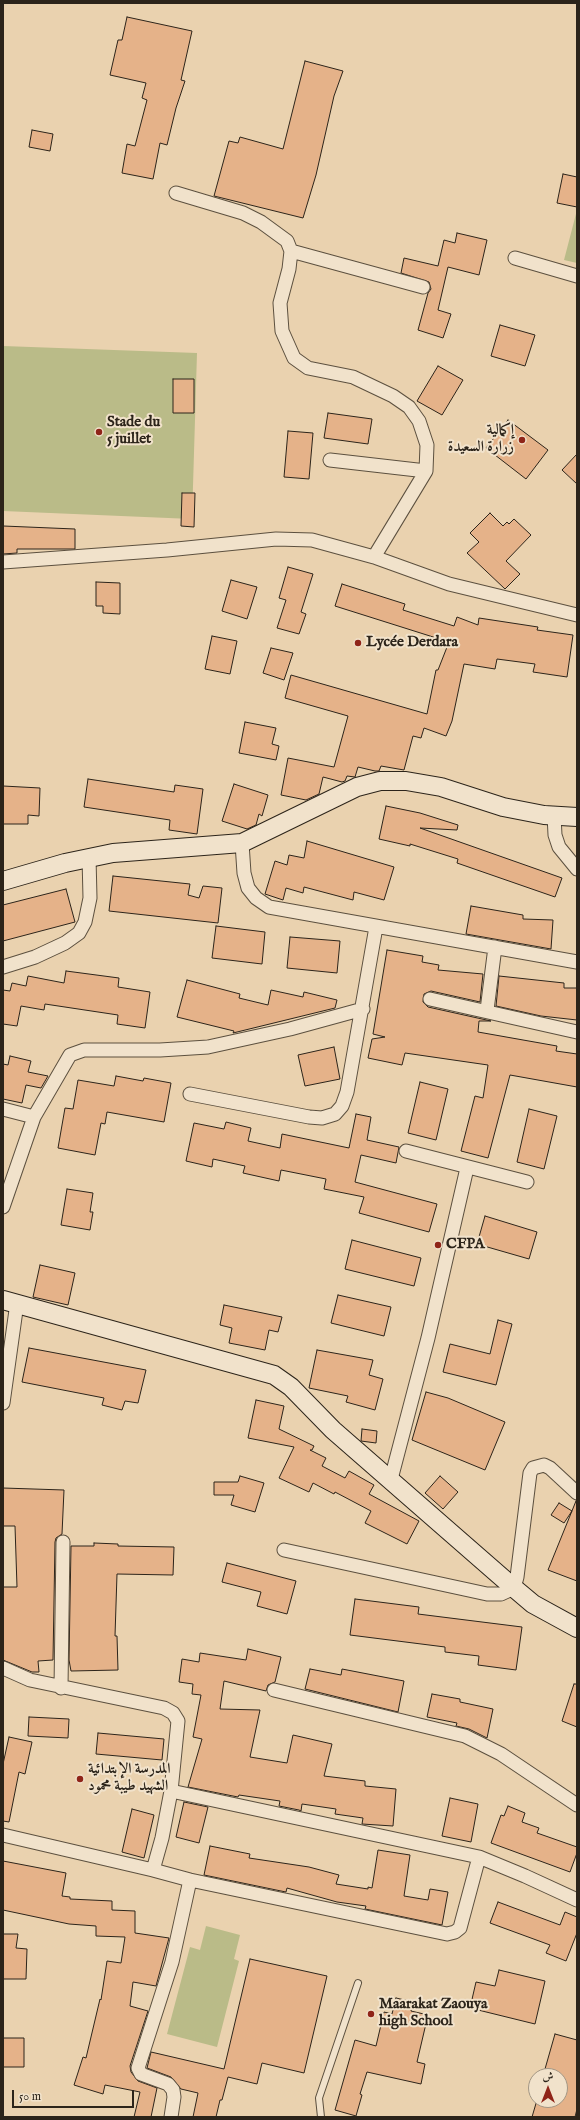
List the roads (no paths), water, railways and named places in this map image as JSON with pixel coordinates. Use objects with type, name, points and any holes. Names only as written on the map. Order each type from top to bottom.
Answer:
[{"type":"street","points":[[176,193],[243,213],[261,222],[287,241],[291,252],[289,269],[280,303],[282,331],[294,358],[308,368],[353,377],[393,396],[409,407],[419,421],[427,445],[426,471],[374,557]]},
{"type":"street","points":[[291,252],[423,287]]},
{"type":"street","points":[[516,258],[577,276]]},
{"type":"street","points":[[330,460],[426,471]]},
{"type":"street","points":[[3,562],[167,550],[276,539],[312,540],[374,557],[449,584],[577,615]]},
{"type":"street","points":[[3,881],[65,863],[113,853],[242,843],[357,787],[380,781],[406,781],[441,788],[504,807],[577,817]]},
{"type":"street","points":[[554,815],[555,835],[559,848],[577,869]]},
{"type":"street","points":[[242,843],[244,873],[248,888],[256,898],[269,907],[577,962]]},
{"type":"street","points":[[3,967],[35,957],[65,943],[79,933],[86,922],[90,898],[89,858]]},
{"type":"street","points":[[190,1094],[309,1117],[322,1118],[335,1114],[342,1106],[347,1092],[363,1009],[376,927]]},
{"type":"street","points":[[487,1010],[495,947]]},
{"type":"street","points":[[430,999],[487,1010],[577,1032]]},
{"type":"street","points":[[3,1207],[34,1117],[47,1097],[64,1062],[70,1055],[76,1052],[208,1047],[290,1029],[363,1009]]},
{"type":"street","points":[[3,1109],[34,1117]]},
{"type":"street","points":[[406,1151],[527,1182]]},
{"type":"street","points":[[391,1479],[428,1338],[468,1168]]},
{"type":"street","points":[[3,1403],[10,1302],[274,1375],[291,1387],[333,1430],[533,1604],[577,1628]]},
{"type":"street","points":[[514,1588],[519,1563],[530,1473],[533,1468],[544,1465],[550,1468],[577,1493]]},
{"type":"street","points":[[62,1688],[63,1542]]},
{"type":"street","points":[[284,1550],[487,1594],[501,1594],[514,1588]]},
{"type":"street","points":[[3,1668],[30,1680],[62,1688],[164,1708],[173,1713],[178,1721],[171,1791],[162,1838],[153,1870]]},
{"type":"street","points":[[274,1690],[465,1736],[501,1754],[577,1805]]},
{"type":"street","points":[[171,1791],[479,1857],[575,1896]]},
{"type":"street","points":[[3,1835],[190,1880],[447,1934],[455,1932],[460,1928],[479,1857]]},
{"type":"street","points":[[171,2117],[174,2096],[168,2084],[141,2074],[138,2068],[172,1962],[190,1880]]},
{"type":"lane","points":[[321,2117],[319,2098],[358,1983]]},
{"type":"place","name":"Stade du 5 juillet","points":[[99,432]]},
{"type":"place","name":"إكمالية زرارة السعيدة","points":[[522,440]]},
{"type":"place","name":"Lycée Derdara","points":[[358,643]]},
{"type":"place","name":"CFPA","points":[[438,1245]]},
{"type":"place","name":"المدرسة الإبتدائية الشهيد طيبة محمود","points":[[80,1779]]},
{"type":"place","name":"Maarakat Zaouya high School","points":[[371,2014]]}]
